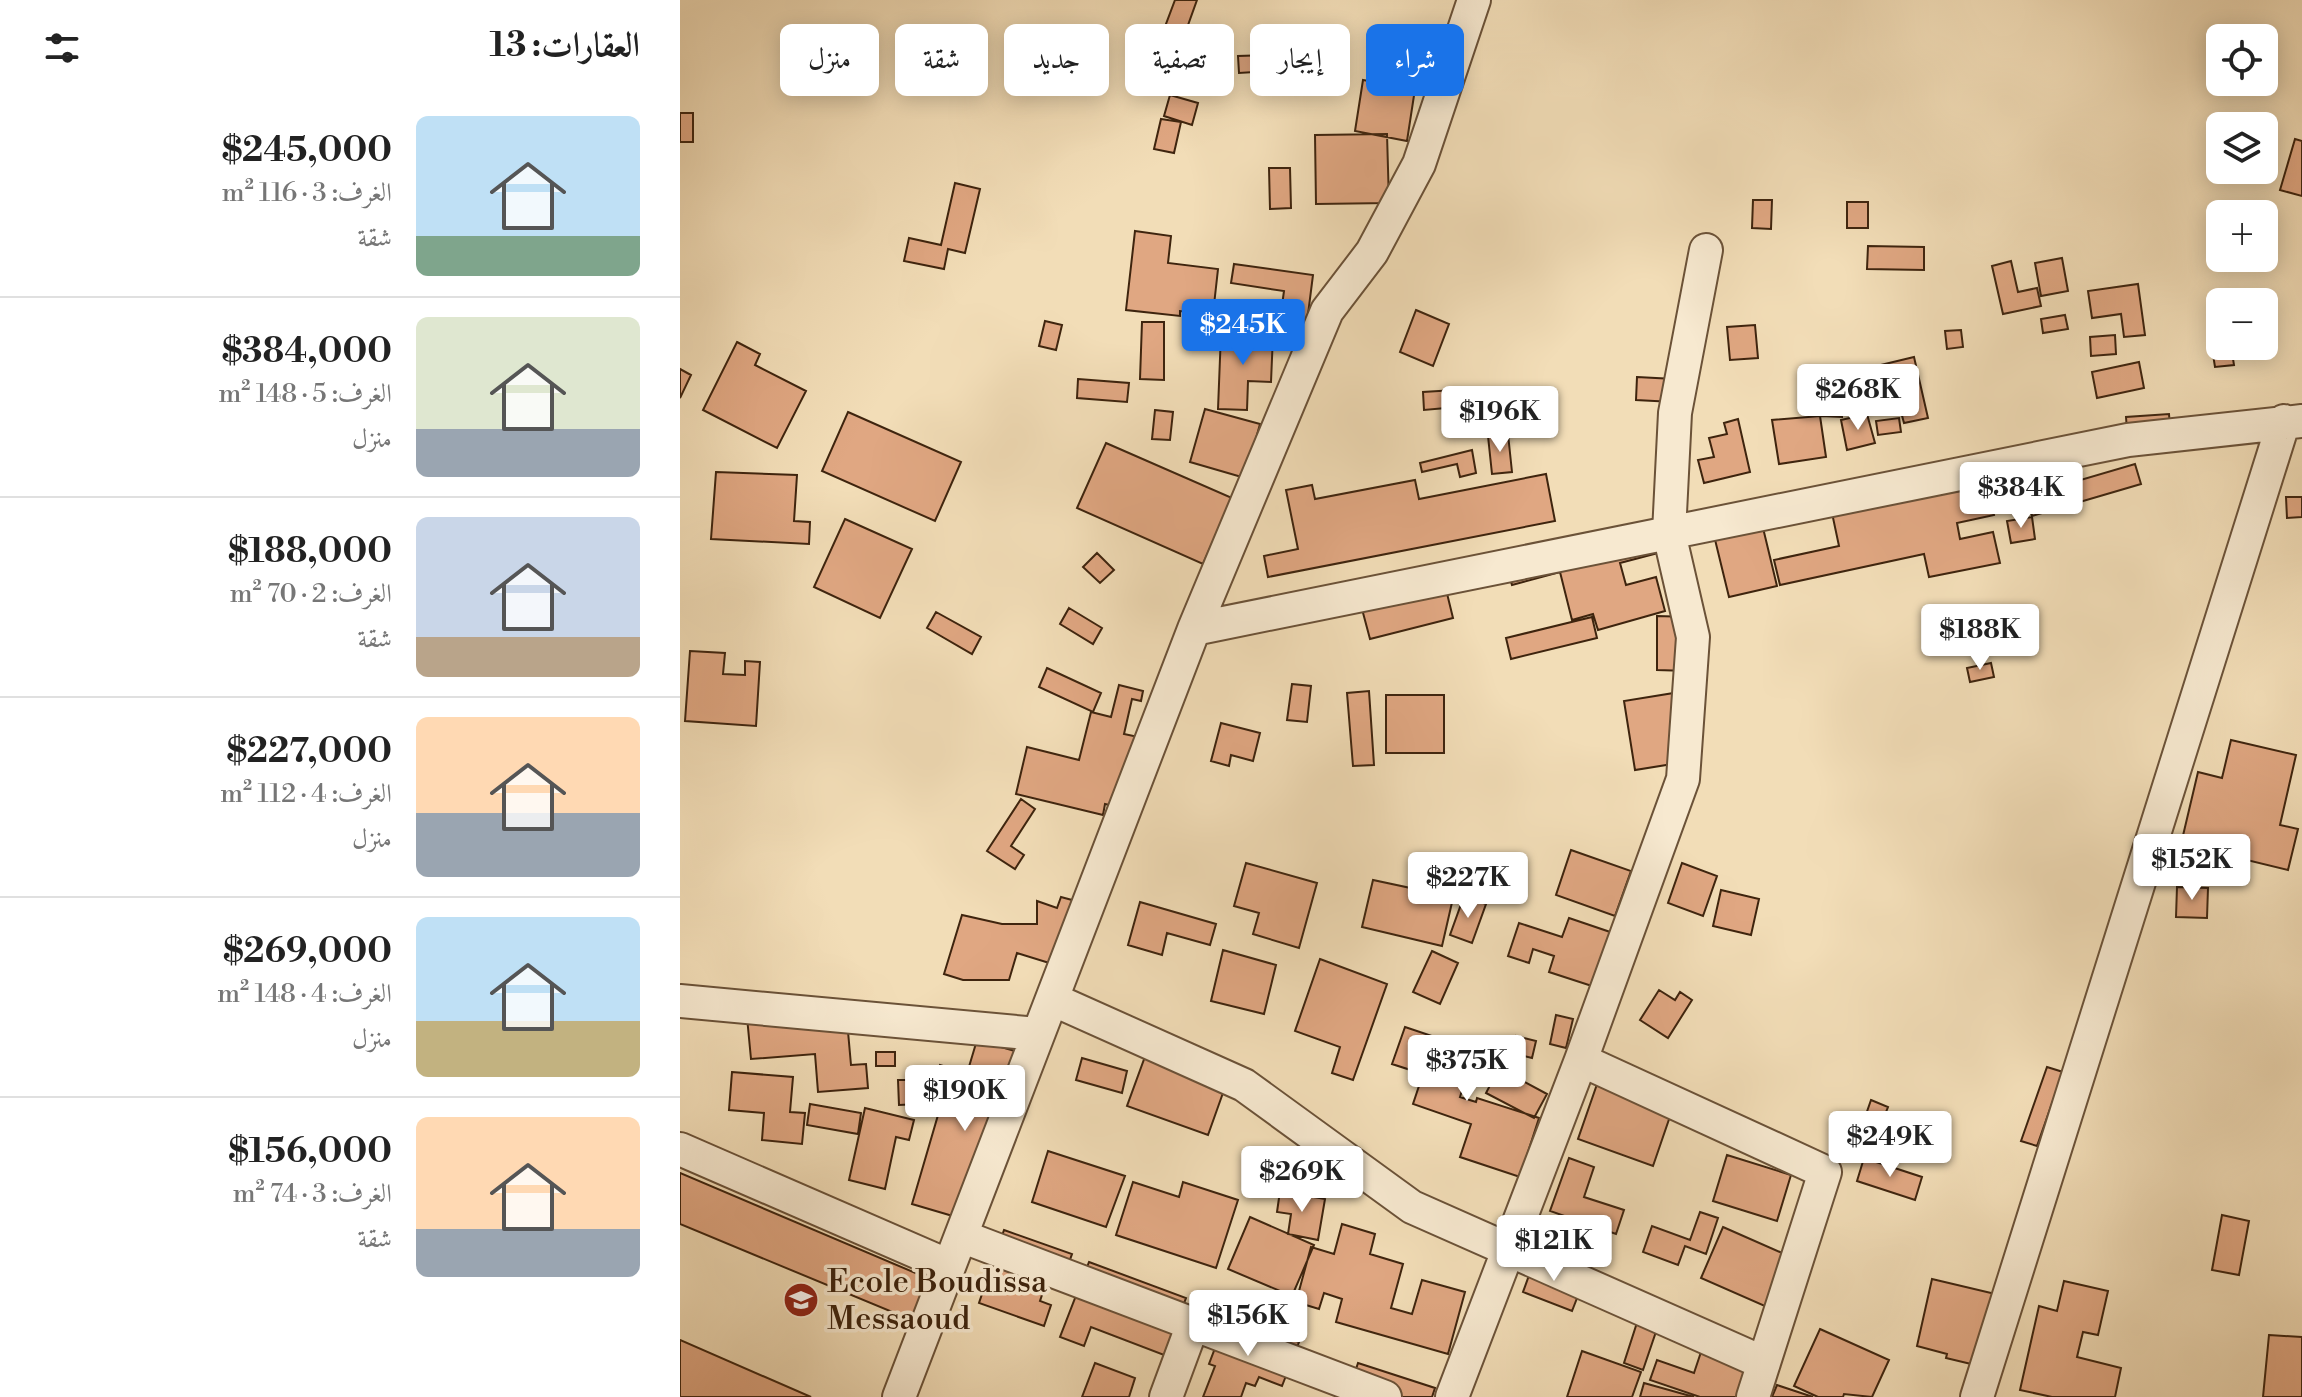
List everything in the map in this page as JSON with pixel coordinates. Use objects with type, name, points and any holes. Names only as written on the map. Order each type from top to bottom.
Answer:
[{"type":"street","points":[[899,1397],[1194,629],[1327,311],[1372,252],[1419,164],[1474,0]]},
{"type":"street","points":[[1452,1397],[1581,1060],[1683,779],[1693,637],[1669,533],[1675,413],[1706,250]]},
{"type":"street","points":[[1194,629],[2128,440],[2293,421],[1977,1397]]},
{"type":"street","points":[[1052,999],[1244,1085],[1412,1207],[1764,1363]]},
{"type":"street","points":[[680,1001],[1038,1034]]},
{"type":"street","points":[[1581,1060],[1825,1172],[1753,1397]]},
{"type":"street","points":[[680,1149],[949,1266]]},
{"type":"street","points":[[961,1236],[1385,1397]]},
{"type":"street","points":[[1166,1397],[1193,1324]]},
{"type":"building","points":[[1175,0],[1197,0],[1188,24],[1166,24]]},
{"type":"building","points":[[1238,56],[1250,56],[1250,72],[1239,73]]},
{"type":"building","points":[[1363,80],[1366,81],[1366,96],[1414,96],[1407,141],[1355,131]]},
{"type":"building","points":[[1170,96],[1198,103],[1192,125],[1164,116]]},
{"type":"building","points":[[680,113],[693,113],[693,142],[680,142]]},
{"type":"building","points":[[1161,119],[1181,122],[1174,153],[1154,149]]},
{"type":"building","points":[[1387,134],[1389,203],[1316,204],[1315,135]]},
{"type":"building","points":[[2295,139],[2302,141],[2302,196],[2280,190]]},
{"type":"building","points":[[1269,168],[1290,168],[1291,208],[1270,209]]},
{"type":"building","points":[[955,183],[980,189],[965,253],[948,249],[944,269],[904,261],[909,238],[941,245]]},
{"type":"building","points":[[1753,200],[1772,200],[1771,229],[1752,228]]},
{"type":"building","points":[[1847,202],[1868,202],[1868,228],[1847,228]]},
{"type":"building","points":[[1135,231],[1171,236],[1168,263],[1218,269],[1213,314],[1180,311],[1180,316],[1126,310]]},
{"type":"building","points":[[1868,246],[1924,247],[1924,270],[1867,269]]},
{"type":"building","points":[[2062,258],[2068,291],[2041,296],[2035,263]]},
{"type":"building","points":[[2011,261],[2018,292],[2037,288],[2041,306],[2003,314],[1992,266]]},
{"type":"building","points":[[1234,264],[1313,275],[1306,330],[1279,327],[1284,291],[1231,283]]},
{"type":"building","points":[[2138,284],[2145,335],[2124,337],[2121,314],[2092,318],[2088,291]]},
{"type":"building","points":[[1416,310],[1449,324],[1433,366],[1400,352]]},
{"type":"building","points":[[2065,315],[2068,329],[2043,333],[2041,319]]},
{"type":"building","points":[[1045,321],[1062,325],[1056,350],[1039,346]]},
{"type":"building","points":[[1142,322],[1164,322],[1164,380],[1140,379]]},
{"type":"building","points":[[1755,325],[1758,358],[1730,360],[1727,327]]},
{"type":"building","points":[[1961,330],[1963,347],[1947,349],[1945,331]]},
{"type":"building","points":[[1221,333],[1273,335],[1271,382],[1248,381],[1247,410],[1218,409]]},
{"type":"building","points":[[2115,335],[2116,354],[2091,356],[2090,337]]},
{"type":"building","points":[[737,342],[760,354],[755,365],[806,391],[777,448],[703,410]]},
{"type":"building","points":[[1914,357],[1928,418],[1904,423],[1900,408],[1874,414],[1864,369]]},
{"type":"building","points":[[2214,360],[2233,360],[2234,365],[2215,367]]},
{"type":"building","points":[[2139,362],[2144,388],[2097,398],[2092,372]]},
{"type":"building","points":[[680,369],[691,375],[680,398]]},
{"type":"building","points":[[1637,377],[1674,379],[1673,402],[1636,400]]},
{"type":"building","points":[[1078,379],[1129,383],[1127,402],[1077,398]]},
{"type":"building","points":[[1455,390],[1457,407],[1424,410],[1423,392]]},
{"type":"building","points":[[1823,397],[1842,397],[1842,417],[1822,416]]},
{"type":"building","points":[[1205,409],[1260,424],[1245,478],[1190,462]]},
{"type":"building","points":[[1155,410],[1173,412],[1170,440],[1152,439]]},
{"type":"building","points":[[848,412],[961,462],[935,521],[822,471]]},
{"type":"building","points":[[1867,414],[1875,443],[1847,450],[1841,420]]},
{"type":"building","points":[[2169,414],[2171,440],[2128,444],[2126,417]]},
{"type":"building","points":[[1820,416],[1826,457],[1779,464],[1772,420]]},
{"type":"building","points":[[1899,418],[1901,432],[1878,435],[1876,421]]},
{"type":"building","points":[[1738,419],[1750,472],[1704,483],[1698,460],[1714,457],[1709,438],[1727,434],[1724,423]]},
{"type":"building","points":[[1508,434],[1512,472],[1492,474],[1488,436]]},
{"type":"building","points":[[1106,443],[1232,498],[1203,564],[1077,508]]},
{"type":"building","points":[[1472,450],[1476,473],[1460,477],[1457,464],[1422,472],[1420,463]]},
{"type":"building","points":[[1982,460],[1994,515],[1957,523],[1960,539],[1993,532],[2000,563],[1929,577],[1924,554],[1780,585],[1774,560],[1839,546],[1832,513]]},
{"type":"building","points":[[2135,464],[2141,484],[2032,516],[2026,496]]},
{"type":"building","points":[[716,472],[797,475],[794,521],[810,522],[809,544],[711,539]]},
{"type":"building","points":[[1546,474],[1555,521],[1268,577],[1264,556],[1298,549],[1286,490],[1312,485],[1315,499],[1415,480],[1419,499]]},
{"type":"building","points":[[2286,497],[2302,497],[2302,517],[2287,518]]},
{"type":"building","points":[[1757,503],[1777,586],[1729,597],[1709,515]]},
{"type":"building","points":[[2032,517],[2035,539],[2011,543],[2007,521]]},
{"type":"building","points":[[845,519],[912,549],[880,618],[814,587]]},
{"type":"building","points":[[1651,526],[1658,553],[1620,563],[1626,585],[1656,577],[1665,611],[1598,630],[1593,614],[1572,620],[1560,572],[1512,585],[1506,566]]},
{"type":"building","points":[[1097,553],[1114,570],[1100,583],[1083,567]]},
{"type":"building","points":[[1442,573],[1453,618],[1370,639],[1358,594]]},
{"type":"building","points":[[1069,608],[1102,628],[1093,644],[1060,624]]},
{"type":"building","points":[[936,612],[981,637],[972,654],[927,628]]},
{"type":"building","points":[[1657,616],[1689,617],[1688,671],[1657,670]]},
{"type":"building","points":[[1592,617],[1597,638],[1511,659],[1506,638]]},
{"type":"building","points":[[690,651],[725,653],[723,674],[745,675],[745,661],[760,662],[756,726],[685,721]]},
{"type":"building","points":[[1991,663],[1994,677],[1970,682],[1967,668]]},
{"type":"building","points":[[1047,668],[1101,693],[1093,712],[1039,687]]},
{"type":"building","points":[[1292,684],[1311,686],[1307,722],[1287,720]]},
{"type":"building","points":[[1119,685],[1143,691],[1141,701],[1132,699],[1124,734],[1143,738],[1126,809],[1105,804],[1103,815],[1016,794],[1027,747],[1079,760],[1091,712],[1111,717]]},
{"type":"building","points":[[1369,691],[1374,765],[1353,766],[1347,693]]},
{"type":"building","points":[[1680,692],[1691,761],[1635,770],[1624,701]]},
{"type":"building","points":[[1386,695],[1444,695],[1444,753],[1386,753]]},
{"type":"building","points":[[1221,723],[1260,733],[1253,761],[1231,755],[1229,766],[1211,761]]},
{"type":"building","points":[[2231,740],[2296,755],[2280,825],[2298,829],[2288,870],[2181,844],[2198,772],[2222,778]]},
{"type":"building","points":[[1021,799],[1035,809],[1011,846],[1024,855],[1015,869],[987,851]]},
{"type":"building","points":[[1571,850],[1631,871],[1615,916],[1556,895]]},
{"type":"building","points":[[1472,862],[1495,867],[1487,900],[1464,894]]},
{"type":"building","points":[[1246,863],[1317,883],[1299,948],[1253,934],[1259,913],[1234,906]]},
{"type":"building","points":[[1682,863],[1717,876],[1703,916],[1668,903]]},
{"type":"building","points":[[1423,878],[1456,885],[1442,946],[1362,927],[1373,880],[1420,890]]},
{"type":"building","points":[[2177,887],[2208,888],[2207,918],[2176,917]]},
{"type":"building","points":[[1721,890],[1759,899],[1751,935],[1713,926]]},
{"type":"building","points":[[1464,896],[1486,904],[1472,943],[1450,935]]},
{"type":"building","points":[[1061,897],[1083,903],[1059,966],[1017,953],[1009,980],[963,980],[944,974],[962,915],[1002,924],[1037,924],[1037,901],[1057,908]]},
{"type":"building","points":[[1140,902],[1216,924],[1210,945],[1167,933],[1162,955],[1128,945]]},
{"type":"building","points":[[1569,918],[1616,934],[1598,988],[1549,972],[1554,956],[1533,949],[1529,963],[1508,956],[1519,923],[1562,937]]},
{"type":"building","points":[[1223,950],[1276,965],[1264,1014],[1211,1001]]},
{"type":"building","points":[[1432,951],[1458,963],[1440,1004],[1413,992]]},
{"type":"building","points":[[1320,959],[1387,984],[1353,1080],[1332,1073],[1340,1047],[1295,1031]]},
{"type":"building","points":[[1659,990],[1675,1000],[1680,992],[1692,1000],[1668,1038],[1640,1020]]},
{"type":"building","points":[[846,1009],[851,1065],[866,1064],[868,1088],[818,1092],[815,1054],[751,1059],[747,1017]]},
{"type":"building","points":[[1556,1015],[1573,1019],[1566,1048],[1550,1044]]},
{"type":"building","points":[[1405,1027],[1444,1040],[1441,1048],[1492,1064],[1487,1078],[1468,1071],[1460,1097],[1476,1102],[1477,1098],[1539,1118],[1520,1177],[1460,1157],[1471,1124],[1413,1104],[1423,1074],[1392,1064]]},
{"type":"building","points":[[1154,1032],[1229,1076],[1208,1135],[1127,1106]]},
{"type":"building","points":[[1516,1036],[1536,1041],[1532,1058],[1512,1053]]},
{"type":"building","points":[[977,1040],[1022,1053],[973,1222],[912,1204],[938,1115],[927,1111],[940,1065],[976,1076],[966,1109],[981,1113],[992,1078],[968,1070]]},
{"type":"building","points":[[876,1052],[895,1052],[895,1066],[876,1066]]},
{"type":"building","points":[[1082,1058],[1127,1071],[1122,1093],[1076,1080]]},
{"type":"building","points":[[1603,1067],[1678,1093],[1653,1166],[1578,1139]]},
{"type":"building","points":[[2047,1067],[2063,1072],[2037,1146],[2021,1141]]},
{"type":"building","points":[[1499,1068],[1547,1094],[1534,1118],[1486,1093]]},
{"type":"building","points":[[732,1072],[793,1077],[790,1112],[805,1113],[802,1144],[762,1140],[764,1113],[729,1110]]},
{"type":"building","points":[[898,1080],[919,1080],[920,1104],[899,1105]]},
{"type":"building","points":[[1871,1100],[1888,1107],[1878,1132],[1862,1126]]},
{"type":"building","points":[[810,1104],[861,1113],[858,1134],[807,1125]]},
{"type":"building","points":[[865,1108],[914,1120],[909,1140],[896,1137],[885,1189],[849,1180]]},
{"type":"building","points":[[1048,1151],[1125,1176],[1106,1227],[1032,1202]]},
{"type":"building","points":[[1727,1155],[1791,1175],[1777,1221],[1713,1201]]},
{"type":"building","points":[[1569,1158],[1594,1167],[1584,1197],[1624,1210],[1616,1234],[1550,1211]]},
{"type":"building","points":[[1864,1158],[1922,1177],[1915,1200],[1857,1181]]},
{"type":"building","points":[[680,1173],[932,1280],[914,1321],[680,1224]]},
{"type":"building","points":[[1133,1182],[1179,1197],[1183,1182],[1238,1200],[1216,1268],[1116,1235]]},
{"type":"building","points":[[1280,1191],[1325,1199],[1318,1240],[1288,1234],[1291,1214],[1277,1212]]},
{"type":"building","points":[[1700,1212],[1718,1218],[1706,1254],[1685,1246],[1678,1265],[1643,1252],[1652,1226],[1690,1240]]},
{"type":"building","points":[[2222,1215],[2249,1221],[2239,1275],[2212,1270]]},
{"type":"building","points":[[1250,1217],[1314,1245],[1292,1296],[1228,1269]]},
{"type":"building","points":[[1342,1224],[1375,1234],[1370,1254],[1403,1264],[1391,1308],[1412,1314],[1422,1280],[1465,1292],[1448,1354],[1336,1322],[1342,1299],[1324,1293],[1319,1309],[1296,1302],[1311,1247],[1334,1254]]},
{"type":"building","points":[[1723,1227],[1789,1256],[1767,1307],[1701,1278]]},
{"type":"building","points":[[1004,1230],[1072,1254],[1063,1279],[1049,1274],[1040,1301],[1051,1305],[1044,1326],[979,1303]]},
{"type":"building","points":[[1536,1256],[1586,1275],[1572,1311],[1523,1292]]},
{"type":"building","points":[[1089,1262],[1186,1298],[1164,1355],[1091,1327],[1084,1346],[1060,1337]]},
{"type":"building","points":[[1932,1279],[2008,1297],[1992,1369],[1946,1358],[1947,1354],[1917,1346]]},
{"type":"building","points":[[2064,1281],[2108,1291],[2098,1335],[2083,1332],[2077,1357],[2121,1368],[2115,1397],[2052,1397],[2020,1390],[2039,1306],[2057,1311]]},
{"type":"building","points":[[1643,1304],[1663,1311],[1643,1370],[1624,1363]]},
{"type":"building","points":[[1228,1314],[1299,1342],[1282,1386],[1259,1377],[1255,1386],[1246,1383],[1241,1397],[1203,1397],[1215,1366],[1209,1364]]},
{"type":"building","points":[[1820,1329],[1889,1360],[1872,1397],[1844,1394],[1843,1397],[1818,1397],[1794,1386]]},
{"type":"building","points":[[2269,1335],[2302,1337],[2302,1397],[2263,1397]]},
{"type":"building","points":[[680,1340],[811,1397],[680,1397]]},
{"type":"building","points":[[1705,1340],[1751,1356],[1738,1397],[1700,1397],[1650,1380],[1657,1360],[1694,1373]]},
{"type":"building","points":[[1582,1351],[1641,1372],[1632,1397],[1567,1397]]},
{"type":"building","points":[[1095,1363],[1135,1378],[1129,1397],[1082,1397]]},
{"type":"building","points":[[1358,1363],[1435,1388],[1432,1397],[1347,1397]]},
{"type":"building","points":[[1644,1383],[1694,1397],[1640,1397]]},
{"type":"building","points":[[1777,1385],[1813,1397],[1772,1397]]},
{"type":"place","name":"Ecole Boudissa Messaoud","points":[[801,1300]]}]
